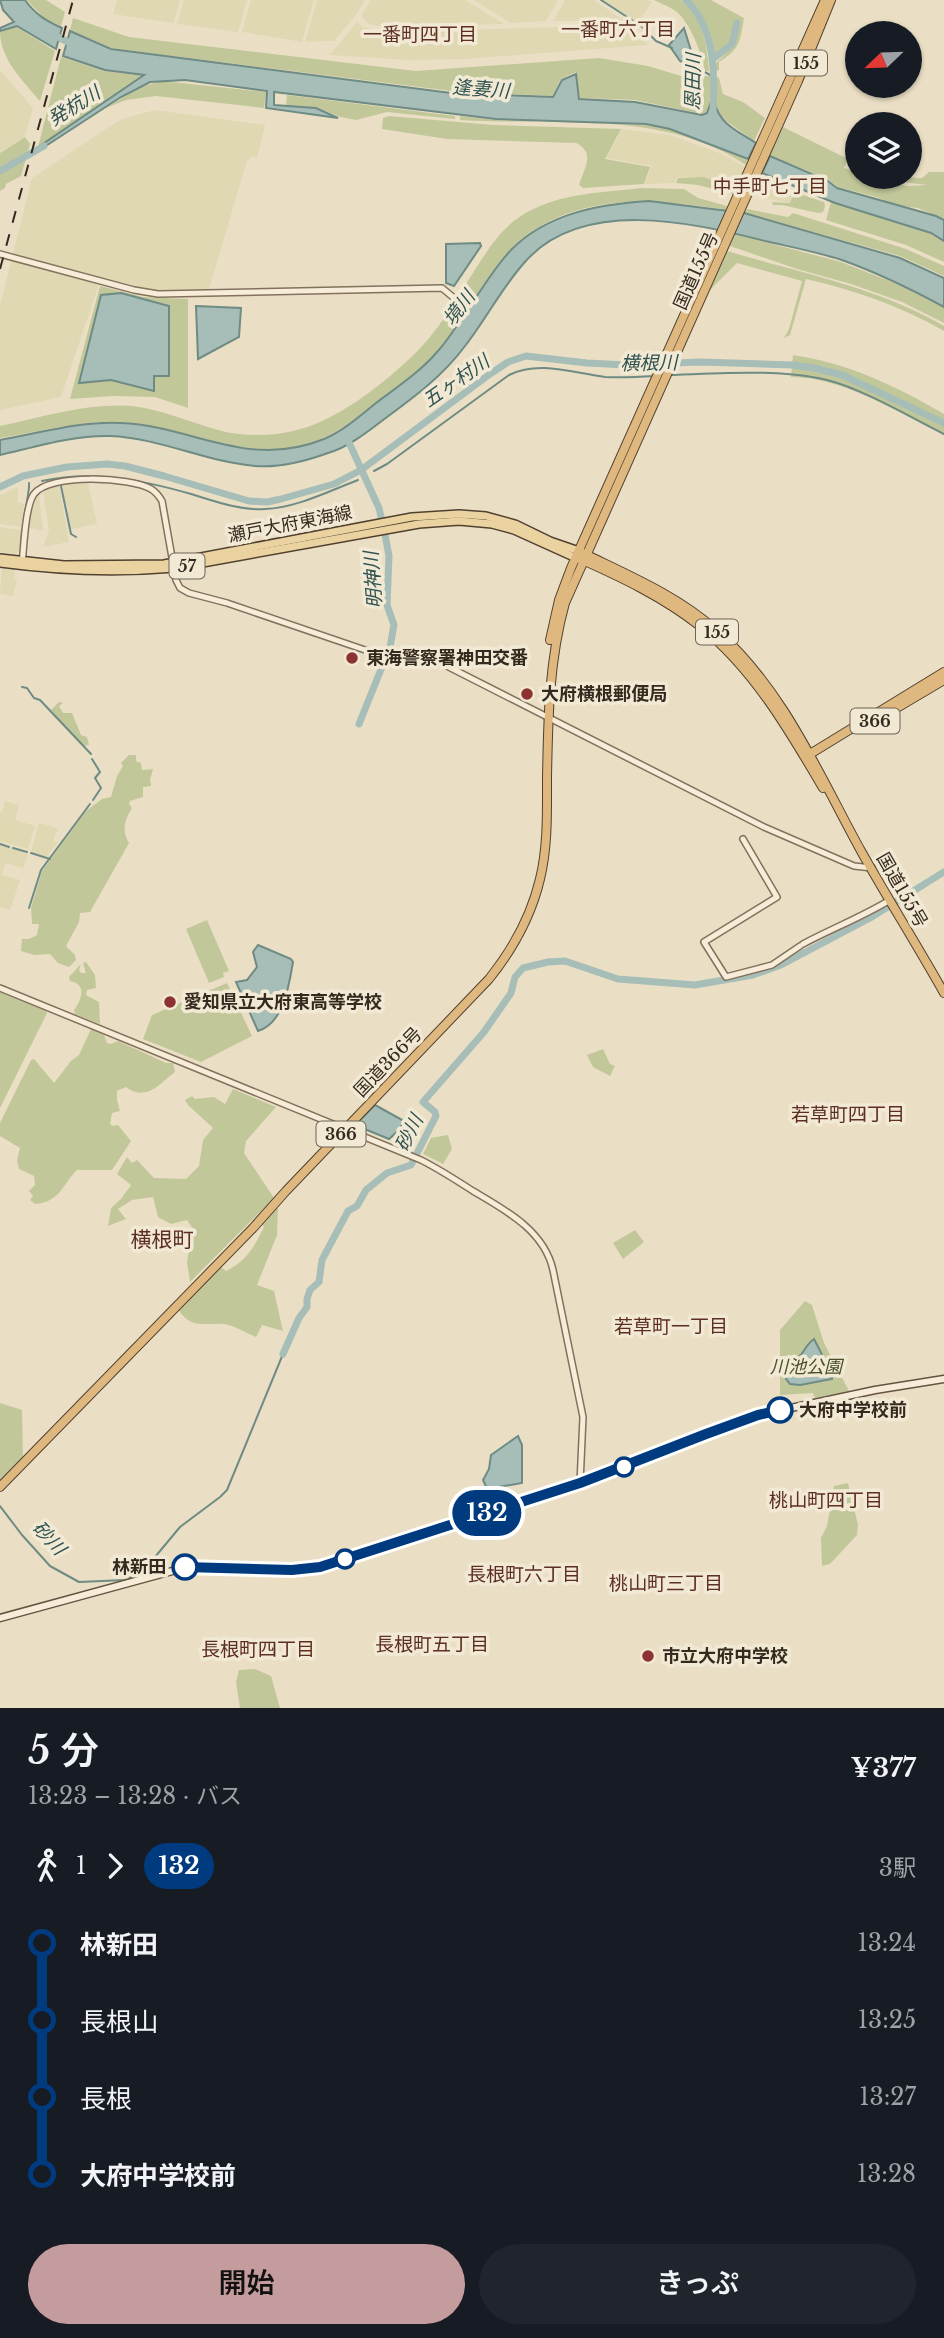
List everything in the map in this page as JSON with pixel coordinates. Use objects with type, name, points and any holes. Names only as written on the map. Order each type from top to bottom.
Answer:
[{"type":"highway","name":"国道155号","points":[[776,122],[825,0]]},
{"type":"highway","name":"国道155号","points":[[831,0],[742,198],[726,243],[670,358],[581,556],[671,596],[715,629],[750,665],[767,686],[892,903],[939,976],[944,993]]},
{"type":"highway","name":"国道155号","points":[[670,358],[715,247],[742,198]]},
{"type":"highway","name":"国道366号","points":[[0,1487],[253,1228],[489,979],[522,929],[541,878],[547,829],[549,716],[556,637],[581,556]]},
{"type":"highway","name":"366","points":[[809,758],[944,672]]},
{"type":"highway","name":"366","points":[[809,758],[944,680]]},
{"type":"main road","name":"瀬戸大府東海線","points":[[0,560],[57,570],[116,572],[174,565],[437,514],[486,516],[515,524],[581,556]]},
{"type":"main road","points":[[0,1618],[187,1567],[292,1570],[320,1567],[580,1483],[758,1415],[875,1390],[944,1379]]},
{"type":"street","points":[[0,254],[144,292],[170,294],[442,288],[454,298]]},
{"type":"street","points":[[22,563],[29,512],[36,492],[56,482],[91,480],[148,487],[159,496],[177,583],[188,593],[227,603],[371,652],[433,659],[764,827],[854,866],[872,868]]},
{"type":"street","points":[[743,839],[777,897],[704,942],[726,977],[772,965],[828,930],[892,903]]},
{"type":"street","points":[[0,988],[418,1159],[447,1174],[522,1223],[538,1240],[551,1260],[583,1417],[580,1483]]},
{"type":"shaded area","points":[[117,0],[180,0],[173,23],[113,14]]},
{"type":"shaded area","points":[[184,0],[247,0],[238,32],[177,24]]},
{"type":"shaded area","points":[[251,0],[314,0],[302,42],[242,32]]},
{"type":"shaded area","points":[[317,0],[365,0],[334,41],[305,42]]},
{"type":"shaded area","points":[[371,0],[465,0],[504,24],[382,27],[369,24],[361,16]]},
{"type":"shaded area","points":[[474,0],[558,0],[546,21],[510,23]]},
{"type":"shaded area","points":[[565,0],[594,0],[624,21],[553,21]]},
{"type":"shaded area","points":[[603,0],[648,0],[652,2],[638,22]]},
{"type":"shaded area","points":[[357,22],[363,27],[385,32],[629,25],[648,45],[464,59],[409,60],[330,55]]},
{"type":"shaded area","points":[[0,70],[33,108],[25,136],[0,152]]},
{"type":"shaded area","points":[[155,110],[265,125],[257,158],[251,157],[247,161],[209,289],[147,290],[101,278],[61,397],[0,410],[0,306],[32,178],[122,119]]},
{"type":"shaded area","points":[[622,129],[670,135],[722,154],[745,167],[737,186],[702,177],[677,177],[675,183],[645,184],[651,166],[606,158]]},
{"type":"shaded area","points":[[765,181],[793,191],[790,203],[758,197]]},
{"type":"shaded area","points":[[88,483],[97,524],[71,529],[62,484]]},
{"type":"shaded area","points":[[59,484],[69,542],[43,547],[49,531],[43,490]]},
{"type":"shaded area","points":[[18,487],[18,502],[24,504],[21,527],[0,524],[0,495]]},
{"type":"shaded area","points":[[36,496],[39,496],[43,528],[41,530],[28,526]]},
{"type":"shaded area","points":[[0,527],[21,530],[19,552],[0,552]]},
{"type":"shaded area","points":[[2,567],[15,569],[14,579],[17,580],[13,596],[0,594]]},
{"type":"shaded area","points":[[5,801],[19,805],[15,820],[35,826],[28,849],[0,841],[0,812]]},
{"type":"shaded area","points":[[39,823],[58,828],[53,841],[58,842],[46,857],[31,852]]},
{"type":"shaded area","points":[[0,845],[28,854],[23,868],[5,863],[2,875],[20,880],[10,910],[0,907]]},
{"type":"green space","points":[[27,0],[46,0],[65,12],[61,26],[45,19]]},
{"type":"green space","points":[[654,0],[681,0],[688,7],[702,32],[709,71],[705,71],[696,41],[683,19],[674,10]]},
{"type":"green space","points":[[690,0],[711,0],[744,18],[738,44],[719,62],[719,70],[715,71],[715,64],[734,46],[740,21],[736,21],[732,38],[727,45],[714,57],[707,27]]},
{"type":"green space","points":[[73,18],[129,37],[416,71],[599,58],[648,66],[701,82],[704,76],[710,76],[712,100],[707,112],[702,114],[635,100],[580,98],[576,72],[561,79],[552,96],[451,91],[148,53],[112,48],[70,30]]},
{"type":"green space","points":[[17,27],[55,51],[40,101],[14,69],[4,51],[0,31]]},
{"type":"green space","points":[[61,57],[105,71],[143,76],[38,147]]},
{"type":"green space","points":[[714,76],[719,78],[723,94],[743,102],[765,118],[754,141],[722,116],[716,102]]},
{"type":"green space","points":[[162,81],[266,92],[264,108],[156,96],[126,100],[106,108],[140,87]]},
{"type":"green space","points":[[287,95],[455,116],[455,119],[387,112],[356,120],[316,107],[286,106]]},
{"type":"green space","points":[[389,116],[493,125],[621,129],[605,159],[650,167],[644,184],[583,188],[579,185],[587,156],[586,151],[576,143],[447,139],[382,129],[383,118]]},
{"type":"green space","points":[[460,116],[497,120],[555,122],[460,120]]},
{"type":"green space","points":[[604,124],[646,125],[670,129],[748,160],[746,165],[714,147],[680,135]]},
{"type":"green space","points":[[783,127],[845,158],[845,189],[829,180],[770,155]]},
{"type":"green space","points":[[25,137],[30,144],[21,176],[6,184],[0,191],[0,153]]},
{"type":"green space","points":[[929,172],[944,172],[944,219],[918,208],[900,206],[846,189],[922,189],[922,185],[928,185],[922,184],[922,178]]},
{"type":"green space","points":[[703,177],[736,187],[733,194],[698,185],[676,183],[678,178]]},
{"type":"green space","points":[[641,188],[684,189],[698,198],[727,206],[726,210],[676,203],[626,202],[601,205],[553,219],[531,232],[503,258],[460,322],[427,362],[370,409],[327,436],[301,446],[250,448],[146,425],[105,422],[0,438],[0,426],[65,412],[114,406],[153,410],[244,435],[271,435],[310,426],[335,415],[362,397],[413,355],[438,327],[493,243],[518,218],[546,203],[562,199]]},
{"type":"green space","points":[[794,192],[824,202],[823,212],[773,205],[772,202],[790,203]]},
{"type":"green space","points":[[831,202],[931,234],[944,242],[944,262],[906,245],[826,220]]},
{"type":"green space","points":[[747,209],[788,217],[793,213],[906,249],[944,266],[944,276],[900,256],[745,213]]},
{"type":"green space","points":[[735,234],[841,262],[902,286],[944,308],[944,323],[902,302],[730,246]]},
{"type":"green space","points":[[727,251],[865,291],[918,312],[944,326],[944,331],[877,300],[806,279],[790,335],[784,338],[802,281],[737,263],[709,291]]},
{"type":"green space","points":[[100,286],[143,297],[188,299],[188,408],[155,397],[70,399]]},
{"type":"green space","points":[[793,355],[852,370],[908,394],[944,414],[944,435],[850,390],[831,383],[791,377]]},
{"type":"green space","points":[[59,702],[63,703],[59,706],[63,713],[72,713],[81,735],[87,737],[89,745],[83,746],[51,710]]},
{"type":"green space","points":[[129,755],[136,755],[136,761],[141,763],[142,770],[153,769],[151,786],[143,787],[143,797],[130,801],[132,808],[125,829],[129,843],[90,912],[80,913],[79,922],[66,946],[76,960],[69,967],[58,963],[50,954],[34,955],[21,951],[22,939],[37,935],[39,924],[32,924],[31,908],[42,871],[86,811],[102,799],[111,797],[123,766],[121,763]]},
{"type":"green space","points":[[207,920],[229,971],[223,973],[224,977],[209,983],[186,929]]},
{"type":"green space","points":[[86,962],[95,975],[96,988],[87,990],[86,995],[99,1002],[100,1024],[75,1014],[74,1010],[81,997],[81,989],[70,981],[69,977],[81,964],[79,970],[86,973],[83,963]]},
{"type":"green space","points":[[227,983],[252,1036],[201,1062],[143,1039],[152,1015]]},
{"type":"green space","points":[[0,992],[47,1013],[0,1108]]},
{"type":"green space","points":[[91,1029],[104,1035],[107,1043],[118,1041],[166,1063],[173,1063],[175,1072],[146,1092],[140,1093],[126,1087],[117,1091],[120,1111],[112,1113],[110,1124],[118,1125],[131,1141],[112,1170],[77,1170],[60,1192],[50,1200],[35,1204],[30,1200],[33,1196],[29,1191],[35,1185],[34,1176],[19,1169],[17,1160],[20,1148],[0,1136],[0,1123],[31,1060],[34,1059],[54,1083],[79,1055]]},
{"type":"green space","points":[[603,1049],[610,1064],[615,1066],[610,1076],[593,1067],[587,1055]]},
{"type":"green space","points":[[233,1089],[276,1107],[246,1141],[244,1153],[274,1198],[190,1282],[187,1262],[193,1229],[187,1220],[171,1224],[158,1217],[153,1197],[132,1200],[118,1209],[126,1219],[108,1226],[111,1208],[131,1185],[117,1174],[127,1157],[132,1163],[137,1160],[154,1178],[186,1179],[199,1166],[203,1140],[213,1128],[185,1100],[192,1096],[195,1099],[214,1097],[225,1104]]},
{"type":"green space","points":[[448,1135],[452,1149],[443,1164],[423,1154],[431,1138]]},
{"type":"green space","points":[[275,1207],[278,1208],[277,1235],[257,1285],[274,1291],[283,1331],[262,1325],[256,1337],[236,1327],[198,1324],[183,1316],[178,1309],[220,1266],[226,1271],[245,1258],[264,1227],[261,1222]]},
{"type":"green space","points":[[635,1230],[644,1242],[623,1259],[613,1243]]},
{"type":"green space","name":"川池公園","points":[[805,1301],[812,1305],[824,1343],[849,1391],[815,1398],[813,1393],[780,1395],[780,1330]]},
{"type":"green space","points":[[0,1403],[22,1410],[23,1457],[0,1480]]},
{"type":"green space","points":[[848,1483],[858,1525],[857,1535],[830,1564],[822,1566],[821,1538],[827,1526],[834,1486]]},
{"type":"green space","points":[[255,1669],[271,1676],[280,1708],[240,1708],[236,1682],[239,1670]]},
{"type":"water","points":[[0,0],[25,0],[41,17],[62,28],[56,49],[17,26],[0,31],[0,28],[14,22],[3,10]]},
{"type":"water","points":[[684,28],[692,54],[690,65],[680,61],[669,45]]},
{"type":"water","points":[[70,31],[111,49],[451,93],[553,97],[562,80],[576,74],[579,99],[635,102],[702,115],[707,113],[711,102],[715,103],[725,122],[756,143],[748,159],[670,129],[646,124],[496,119],[274,92],[274,105],[316,108],[338,118],[266,108],[267,91],[185,80],[150,82],[121,97],[35,153],[37,148],[144,75],[105,70],[63,56]]},
{"type":"water","points":[[770,156],[828,181],[837,188],[936,216],[944,220],[944,241],[931,233],[835,203],[762,173]]},
{"type":"water","points":[[649,201],[744,213],[900,258],[944,278],[944,307],[868,270],[814,252],[671,222],[606,222],[575,229],[548,242],[524,263],[465,346],[437,377],[370,430],[335,450],[292,463],[255,466],[219,460],[147,441],[96,436],[68,439],[0,455],[0,440],[106,423],[148,426],[221,444],[270,450],[296,447],[324,439],[351,423],[430,359],[447,340],[501,261],[526,237],[558,219],[576,213]]},
{"type":"water","points":[[480,243],[481,246],[454,286],[446,283],[446,244]]},
{"type":"water","points":[[121,293],[169,306],[169,376],[154,376],[154,391],[111,380],[79,383],[101,295]]},
{"type":"water","points":[[196,306],[241,308],[239,337],[198,359]]},
{"type":"water","points":[[258,945],[293,962],[287,992],[279,1012],[267,1027],[258,1031],[236,982],[247,980],[257,967],[253,952]]},
{"type":"water","points":[[375,1105],[404,1121],[389,1139],[362,1128],[360,1120]]},
{"type":"water","points":[[814,1339],[832,1379],[800,1385],[790,1384],[786,1379],[785,1360],[800,1356]]},
{"type":"water","points":[[518,1436],[522,1445],[522,1483],[487,1489],[483,1480],[489,1469],[491,1455]]},
{"type":"waterway","points":[[601,0],[641,26],[656,41],[672,48]]},
{"type":"waterway","name":"恩田川","points":[[686,0],[696,11],[708,37],[713,67],[713,111]]},
{"type":"waterway","points":[[712,60],[732,44],[737,23]]},
{"type":"waterway","name":"逢妻川","points":[[50,33],[74,45]]},
{"type":"waterway","points":[[692,65],[712,76]]},
{"type":"waterway","name":"発杭川","points":[[0,171],[44,146]]},
{"type":"waterway","name":"五ヶ村川","points":[[0,487],[23,476],[67,467],[107,464],[164,476],[249,501],[267,502],[281,499],[334,484],[361,470],[490,374],[508,362],[526,356],[627,365],[700,362],[814,368],[842,375],[944,423]]},
{"type":"waterway","name":"横根川","points":[[374,471],[509,375],[520,371],[544,368],[605,377],[655,376]]},
{"type":"waterway","name":"横根川","points":[[671,375],[770,373],[827,380],[871,397],[944,434]]},
{"type":"waterway","name":"明神川","points":[[346,436],[379,508],[389,556],[387,605],[394,625],[390,647],[359,724]]},
{"type":"waterway","name":"横根川","points":[[42,481],[80,476],[117,478],[173,489],[228,505],[256,509],[277,508],[300,502],[358,480]]},
{"type":"waterway","name":"横根川","points":[[24,520],[29,483]]},
{"type":"waterway","points":[[61,486],[71,534],[76,537]]},
{"type":"waterway","name":"横根川","points":[[21,546],[22,532]]},
{"type":"waterway","points":[[22,687],[27,688],[34,698],[40,700],[91,754]]},
{"type":"waterway","points":[[92,759],[100,772],[95,778],[101,788],[93,800]]},
{"type":"waterway","points":[[29,908],[41,870],[90,804]]},
{"type":"waterway","points":[[0,844],[9,847]]},
{"type":"waterway","points":[[13,848],[27,852]]},
{"type":"waterway","points":[[31,853],[50,859]]},
{"type":"waterway","name":"砂川","points":[[283,1354],[299,1318],[307,1307],[310,1290],[319,1282],[322,1260],[348,1211],[357,1206],[366,1190],[387,1173],[411,1165],[436,1116],[423,1102],[484,1032],[511,993],[515,977],[523,968],[565,961],[618,979],[695,985],[753,975],[781,965],[870,918],[944,872]]},
{"type":"waterway","name":"砂川","points":[[0,1506],[50,1566],[79,1582],[125,1580],[145,1569],[180,1527],[227,1490],[283,1354]]},
{"type":"railway","points":[[0,269],[73,0]]},
{"type":"bus line","name":"132","points":[[185,1567],[292,1570],[320,1567],[580,1483],[758,1415],[780,1410]]},
{"type":"place","name":"東海警察署神田交番","points":[[352,658]]},
{"type":"place","name":"大府横根郵便局","points":[[527,694]]},
{"type":"place","name":"愛知県立大府東高等学校","points":[[170,1002]]},
{"type":"place","name":"大府中学校前","points":[[780,1410]]},
{"type":"place","name":"林新田","points":[[185,1567]]},
{"type":"place","name":"市立大府中学校","points":[[648,1656]]},
{"type":"district","name":"一番町六丁目","points":[[618,29]]},
{"type":"district","name":"一番町四丁目","points":[[420,34]]},
{"type":"district","name":"中手町七丁目","points":[[770,186]]},
{"type":"district","name":"若草町四丁目","points":[[848,1114]]},
{"type":"district","name":"横根町","points":[[162,1240]]},
{"type":"district","name":"若草町一丁目","points":[[671,1326]]},
{"type":"district","name":"桃山町四丁目","points":[[826,1500]]},
{"type":"district","name":"長根町六丁目","points":[[524,1574]]},
{"type":"district","name":"桃山町三丁目","points":[[666,1583]]},
{"type":"district","name":"長根町五丁目","points":[[432,1644]]},
{"type":"district","name":"長根町四丁目","points":[[258,1649]]},
{"type":"water label","name":"境川","points":[[459,308]]}]
